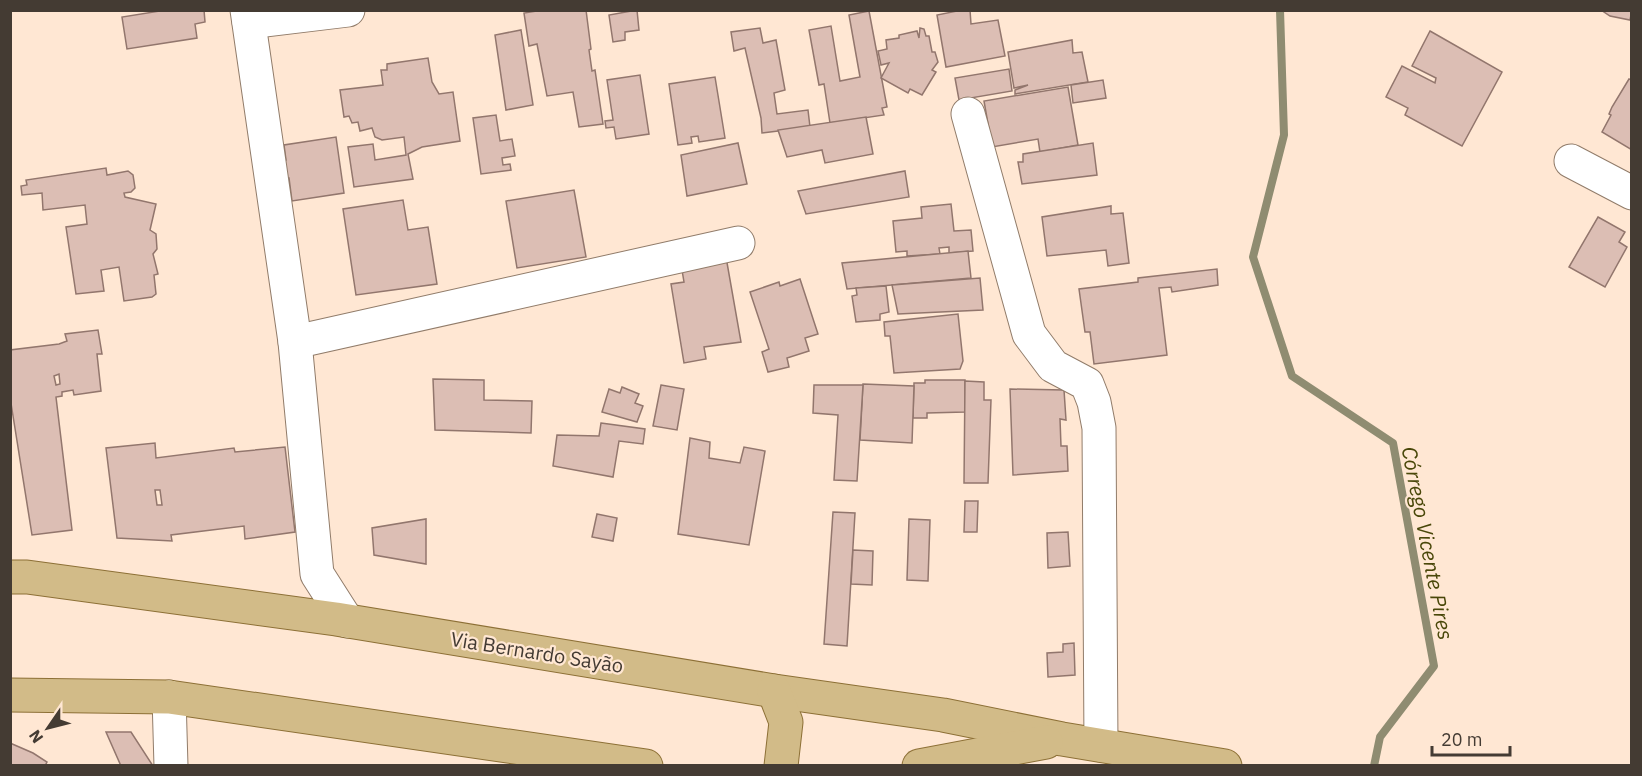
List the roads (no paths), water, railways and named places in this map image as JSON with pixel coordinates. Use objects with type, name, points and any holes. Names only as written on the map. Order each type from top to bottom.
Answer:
[{"type":"main road","name":"Via Bernardo Sayão","points":[[10,578],[27,577],[347,621],[774,692],[943,715],[1062,739],[1225,765]]},
{"type":"main road","points":[[774,692],[786,722],[781,765]]},
{"type":"main road","points":[[10,695],[169,697],[646,765]]},
{"type":"main road","name":"Via Bernardo Sayão","points":[[919,765],[1062,739]]},
{"type":"street","points":[[347,621],[316,574],[295,342],[248,16],[348,10]]},
{"type":"street","points":[[969,114],[1029,334],[1053,366],[1087,384],[1094,402],[1098,428],[1101,745]]},
{"type":"street","points":[[1571,161],[1632,193]]},
{"type":"street","points":[[295,342],[738,243]]},
{"type":"street","points":[[297,614],[316,574]]},
{"type":"street","points":[[169,697],[171,765]]},
{"type":"waterway","name":"Córrego Vicente Pires","points":[[1280,10],[1284,135],[1253,257],[1292,376],[1393,443],[1434,666],[1380,737],[1374,766]]}]
